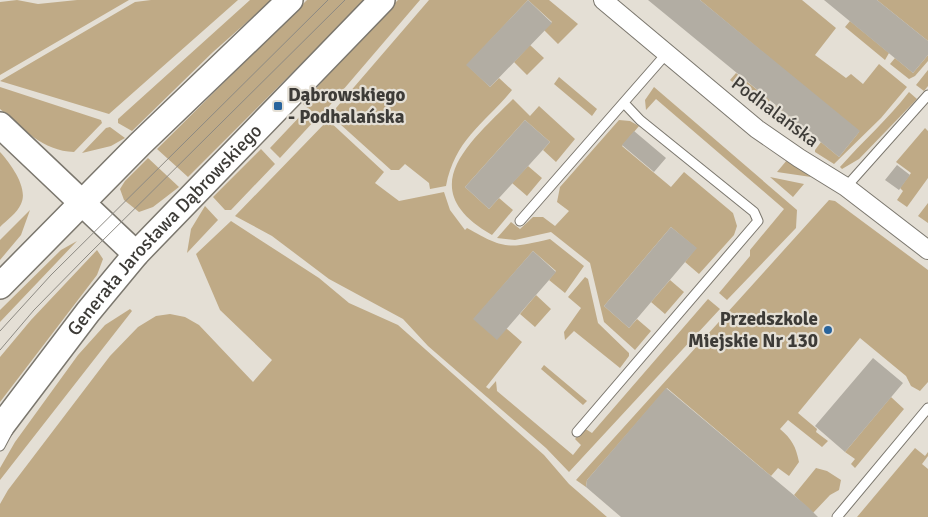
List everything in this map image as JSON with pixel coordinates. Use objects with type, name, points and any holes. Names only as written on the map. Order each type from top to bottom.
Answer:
[{"type":"main road","points":[[0,286],[140,144],[290,0]]},
{"type":"main road","name":"Generała Jarosława Dąbrowskiego","points":[[0,428],[136,254],[382,0]]},
{"type":"main road","points":[[0,125],[136,254]]},
{"type":"street","name":"Podhalańska","points":[[603,0],[757,129],[846,187],[928,250]]},
{"type":"lane","points":[[520,221],[667,53]]},
{"type":"lane","points":[[846,187],[928,95]]},
{"type":"lane","points":[[577,432],[758,221],[754,212],[640,120],[624,103]]},
{"type":"lane","points":[[0,446],[35,381]]},
{"type":"lane","points":[[837,517],[928,408]]},
{"type":"shaded area","points":[[17,0],[38,4],[77,0],[129,0],[0,75],[0,2]]},
{"type":"shaded area","points":[[151,0],[238,0],[109,114],[0,81],[135,2]]},
{"type":"shaded area","points":[[250,0],[272,0],[213,52],[132,131],[118,123],[118,119]]},
{"type":"shaded area","points":[[307,0],[365,0],[188,177],[157,149]]},
{"type":"shaded area","points":[[398,0],[420,0],[319,118],[303,104],[352,46]]},
{"type":"shaded area","points":[[429,0],[528,0],[467,65],[490,87],[499,78],[512,90],[463,144],[450,170],[446,186],[430,189],[429,183],[405,164],[399,170],[391,170],[330,115]]},
{"type":"shaded area","points":[[528,0],[549,0],[578,24],[558,44],[544,30],[552,22]]},
{"type":"shaded area","points":[[700,0],[802,0],[836,28],[815,55],[846,78],[851,74],[863,84],[879,64],[907,87],[881,118],[834,164],[815,152],[821,142],[839,157],[859,132]]},
{"type":"shaded area","points":[[877,0],[928,0],[928,41]]},
{"type":"shaded area","points":[[850,21],[889,53],[885,60],[845,27]]},
{"type":"shaded area","points":[[530,45],[544,58],[527,75],[514,62]]},
{"type":"shaded area","points":[[928,55],[928,61],[915,76],[909,79],[890,64],[895,58],[913,73]]},
{"type":"shaded area","points":[[928,70],[928,86],[924,91],[916,85]]},
{"type":"shaded area","points":[[736,73],[770,100],[764,108],[730,80]]},
{"type":"shaded area","points":[[559,77],[597,109],[592,116],[554,84]]},
{"type":"shaded area","points":[[0,87],[101,120],[102,123],[74,152],[52,148],[25,131],[0,109]]},
{"type":"shaded area","points":[[654,87],[797,210],[796,228],[727,300],[719,293],[750,256],[750,250],[784,209],[656,99],[646,110],[645,100]]},
{"type":"shaded area","points":[[909,92],[917,99],[859,159],[842,169],[840,167]]},
{"type":"shaded area","points":[[513,99],[530,116],[539,106],[575,139],[556,162],[543,150],[550,142],[525,120],[465,187],[489,209],[499,198],[513,210],[492,235],[468,218],[455,201],[452,183],[456,166],[466,149]]},
{"type":"shaded area","points":[[776,105],[814,137],[808,145],[769,113]]},
{"type":"shaded area","points":[[304,112],[315,120],[280,158],[270,148]]},
{"type":"shaded area","points":[[328,120],[384,172],[375,183],[399,201],[444,192],[450,210],[465,230],[467,228],[490,240],[507,245],[550,239],[584,266],[565,293],[549,280],[556,271],[533,251],[474,319],[507,329],[522,342],[486,387],[489,389],[496,381],[497,391],[573,455],[581,445],[575,439],[584,428],[592,433],[708,299],[720,309],[569,472],[546,448],[428,346],[403,319],[329,279],[272,236],[235,216]]},
{"type":"shaded area","points":[[619,120],[630,121],[639,126],[622,146],[671,187],[684,172],[733,213],[737,226],[734,235],[699,274],[685,262],[696,248],[671,227],[604,306],[629,328],[637,319],[651,331],[635,350],[604,322],[590,263],[551,232],[515,240],[497,238],[511,222],[520,229],[533,217],[543,217],[555,226],[569,211],[557,202],[560,187]]},
{"type":"shaded area","points":[[110,127],[125,138],[111,146],[82,153],[106,128]]},
{"type":"shaded area","points":[[925,128],[928,131],[928,178],[907,207],[897,200],[903,191],[900,188],[911,173],[896,162]]},
{"type":"shaded area","points":[[261,149],[275,164],[231,210],[225,210],[213,197]]},
{"type":"shaded area","points":[[0,152],[21,183],[23,198],[17,210],[0,227]]},
{"type":"shaded area","points":[[148,158],[179,187],[153,207],[139,212],[124,200],[120,189],[125,181]]},
{"type":"shaded area","points":[[787,160],[811,177],[777,172]]},
{"type":"shaded area","points":[[528,166],[542,178],[527,196],[512,183]]},
{"type":"shaded area","points":[[770,177],[804,184],[793,197]]},
{"type":"shaded area","name":"Przedszkole Miejskie Nr 130","points":[[829,200],[835,201],[928,270],[928,382],[920,391],[911,386],[906,376],[860,338],[798,413],[817,429],[816,432],[828,441],[822,447],[788,420],[780,429],[793,444],[799,462],[789,476],[778,468],[771,476],[667,388],[587,480],[586,487],[576,480]]},
{"type":"shaded area","points":[[928,203],[928,223],[918,216]]},
{"type":"shaded area","points":[[205,206],[218,220],[187,253],[191,229]]},
{"type":"shaded area","points":[[30,210],[21,235],[0,260],[0,240]]},
{"type":"shaded area","points":[[231,221],[319,278],[349,303],[398,325],[544,455],[569,484],[607,517],[0,517],[0,504],[8,490],[110,356],[138,327],[156,316],[170,314],[185,317],[199,325],[253,382],[272,360],[220,310],[196,254]]},
{"type":"shaded area","points":[[77,241],[0,322],[0,310],[61,250]]},
{"type":"shaded area","points":[[97,250],[103,259],[97,275],[0,402],[0,357],[31,320]]},
{"type":"shaded area","points":[[585,277],[588,279],[598,323],[629,353],[629,356],[620,368],[574,331],[565,340],[564,332],[581,308],[568,297]]},
{"type":"shaded area","points":[[670,280],[684,292],[665,314],[651,302]]},
{"type":"shaded area","points":[[536,295],[551,309],[535,327],[520,314]]},
{"type":"shaded area","points":[[130,309],[132,311],[0,480],[0,468],[15,442],[78,355],[105,325]]},
{"type":"shaded area","points":[[544,365],[587,401],[583,405],[541,369]]},
{"type":"shaded area","points":[[891,397],[904,409],[855,468],[851,464],[855,459],[845,452]]},
{"type":"shaded area","points":[[915,448],[925,456],[928,452],[928,456],[922,464],[928,469],[928,517],[857,517]]},
{"type":"shaded area","points":[[816,468],[827,471],[841,480],[839,490],[830,495],[813,513],[794,495]]},
{"type":"building","points":[[528,0],[552,23],[490,87],[466,65]]},
{"type":"building","points":[[648,0],[700,0],[860,131],[839,157]]},
{"type":"building","points":[[824,0],[877,0],[928,41],[928,55],[913,73]]},
{"type":"building","points":[[525,120],[550,142],[489,209],[465,187]]},
{"type":"building","points":[[634,131],[666,158],[654,172],[622,145]]},
{"type":"building","points":[[897,165],[910,175],[899,190],[885,180]]},
{"type":"building","points":[[671,227],[697,248],[629,328],[604,306]]},
{"type":"building","points":[[533,251],[556,272],[497,340],[473,319]]},
{"type":"building","points":[[873,358],[903,383],[845,452],[815,426]]},
{"type":"building","points":[[666,388],[818,517],[621,517],[586,487],[587,480]]},
{"type":"tram line","points":[[0,331],[51,275],[328,0]]},
{"type":"tram line","points":[[0,350],[34,310],[88,255],[345,0]]},
{"type":"place","name":"Dąbrowskiego - Podhalańska","points":[[278,106]]},
{"type":"place","name":"Przedszkole Miejskie Nr 130","points":[[828,330]]}]
